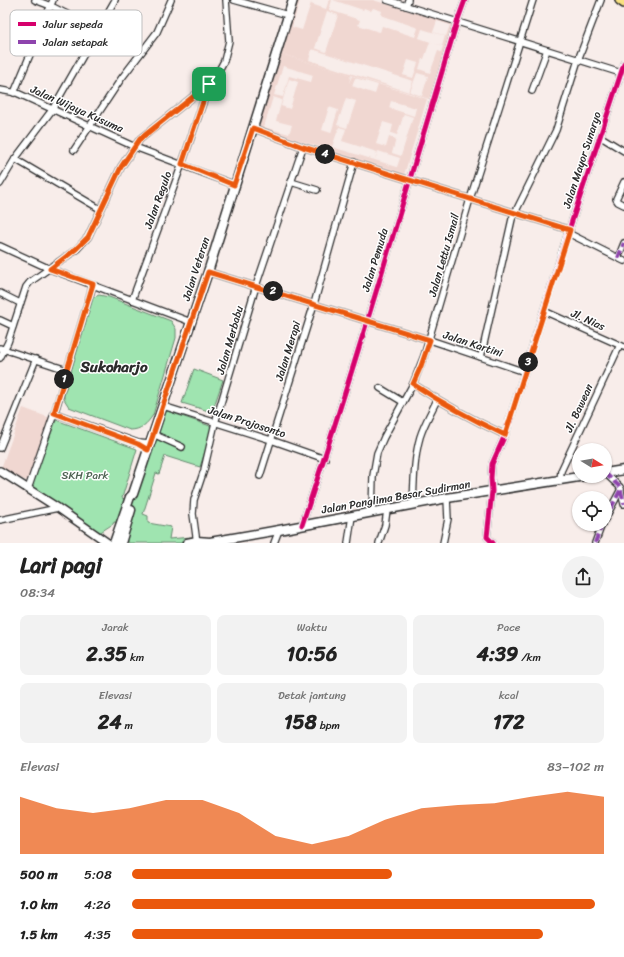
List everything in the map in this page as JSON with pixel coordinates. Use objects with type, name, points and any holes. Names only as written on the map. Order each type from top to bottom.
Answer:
[{"type":"main road","name":"Jalan Veteran","points":[[114,543],[130,497],[133,494],[208,272],[292,0]]},
{"type":"main road","points":[[620,0],[624,3]]},
{"type":"main road","points":[[612,472],[624,470]]},
{"type":"main road","name":"Jalan Panglima Besar Sudirman","points":[[187,543],[209,542],[447,498],[572,478]]},
{"type":"main road","points":[[121,543],[134,498],[133,494]]},
{"type":"street","points":[[35,0],[52,3],[64,10]]},
{"type":"street","points":[[109,10],[115,0]]},
{"type":"street","points":[[142,52],[153,38],[164,18],[171,0]]},
{"type":"street","points":[[0,358],[2,349],[13,326],[26,286],[76,249],[88,237],[121,167],[140,139],[170,117],[209,84],[224,61],[227,50],[229,28],[226,0]]},
{"type":"street","points":[[234,0],[288,15]]},
{"type":"street","points":[[387,0],[621,73]]},
{"type":"street","points":[[406,6],[408,0]]},
{"type":"street","name":"Jalan Pemuda","points":[[302,525],[325,458],[456,22],[465,0]]},
{"type":"street","name":"Jalan Lettu Ismail","points":[[372,513],[373,476],[378,453],[384,437],[413,384],[430,340],[470,199],[533,0]]},
{"type":"street","points":[[481,357],[510,225],[553,136],[578,60],[601,0]]},
{"type":"street","points":[[532,90],[546,50]]},
{"type":"street","points":[[14,93],[29,56]]},
{"type":"street","points":[[0,184],[15,159],[52,110],[83,56]]},
{"type":"street","points":[[74,150],[121,79],[139,56]]},
{"type":"street","name":"Jalan Mayor Sunaryo","points":[[493,543],[488,536],[492,491],[490,478],[492,464],[505,435],[624,64]]},
{"type":"street","name":"Jalan Regulo","points":[[132,300],[182,164],[209,84]]},
{"type":"street","points":[[0,96],[3,91]]},
{"type":"street","name":"Jalan Wijaya Kusuma","points":[[3,91],[14,93],[135,147],[234,185]]},
{"type":"street","points":[[253,128],[303,147],[515,212],[569,232],[624,260]]},
{"type":"street","points":[[601,137],[624,151]]},
{"type":"street","name":"Jalan Merbabu","points":[[197,542],[193,514],[194,500],[204,470],[215,423],[256,286],[303,147]]},
{"type":"street","points":[[15,159],[100,209]]},
{"type":"street","name":"Jalan Merapi","points":[[260,476],[314,304],[354,162]]},
{"type":"street","points":[[291,182],[317,190]]},
{"type":"street","points":[[624,182],[616,199],[616,201],[624,205]]},
{"type":"street","points":[[618,258],[624,243]]},
{"type":"street","points":[[0,246],[50,269],[191,322]]},
{"type":"street","name":"Jalan Kartini","points":[[208,272],[430,340],[525,372]]},
{"type":"street","points":[[28,489],[54,413],[93,284]]},
{"type":"street","points":[[0,293],[20,303]]},
{"type":"street","name":"Jl. Nias","points":[[544,311],[622,346]]},
{"type":"street","points":[[0,320],[13,326]]},
{"type":"street","name":"Jl. Bawean","points":[[560,480],[561,470],[622,346]]},
{"type":"street","points":[[2,349],[67,370]]},
{"type":"street","points":[[0,448],[36,360]]},
{"type":"street","points":[[413,384],[437,400],[473,420],[505,435]]},
{"type":"street","points":[[380,388],[403,402]]},
{"type":"street","points":[[413,504],[415,467],[420,437],[426,421],[437,400]]},
{"type":"street","name":"Jalan Projosonto","points":[[163,406],[325,458]]},
{"type":"street","points":[[54,413],[149,447]]},
{"type":"street","points":[[153,434],[182,447]]},
{"type":"street","points":[[0,471],[58,508],[108,543]]},
{"type":"street","points":[[612,480],[619,487],[624,504]]},
{"type":"street","points":[[612,503],[619,487]]},
{"type":"street","points":[[443,543],[448,519],[447,498]]},
{"type":"street","points":[[0,520],[58,508]]},
{"type":"street","points":[[379,543],[385,525],[387,510]]},
{"type":"street","points":[[348,543],[352,516]]},
{"type":"street","points":[[274,543],[279,530]]},
{"type":"street","points":[[595,543],[599,531]]},
{"type":"shaded area","points":[[295,0],[300,0],[292,27],[302,30],[312,0],[311,4],[326,9],[329,0],[332,0],[329,10],[360,20],[358,25],[380,32],[382,26],[415,37],[418,28],[381,15],[382,11],[373,8],[371,11],[364,8],[363,10],[333,0],[373,0],[453,24],[429,99],[278,53]],"holes":[[[327,11],[338,15],[326,52],[315,48]],[[437,21],[450,25],[446,36],[433,32]],[[422,29],[445,36],[441,52],[438,51],[430,73],[419,69],[430,42],[434,43],[419,38]],[[312,49],[413,81],[409,92],[309,60]],[[408,60],[418,63],[413,78],[403,75]],[[417,73],[428,76],[422,96],[410,92]]]},
{"type":"shaded area","points":[[278,53],[351,75],[349,83],[352,76],[427,99],[404,175],[328,152],[329,150],[256,127]],"holes":[[[283,66],[313,75],[311,82],[289,76],[283,97],[274,95]],[[355,78],[378,85],[375,94],[352,86]],[[289,79],[298,82],[290,109],[281,106]],[[273,97],[282,100],[276,121],[292,125],[289,134],[264,127]],[[346,98],[356,101],[347,128],[337,125]],[[391,101],[416,108],[414,116],[389,108]],[[329,107],[338,110],[331,133],[322,130]],[[404,114],[413,117],[401,156],[392,153],[396,139],[389,137],[386,147],[376,144],[383,122],[393,125],[391,133],[397,135]],[[339,127],[346,129],[342,141],[377,152],[375,160],[332,147]],[[378,151],[400,158],[397,167],[375,160]]]},
{"type":"shaded area","points":[[23,408],[50,418],[28,481],[0,471]]},
{"type":"green space","points":[[99,295],[109,297],[171,321],[176,329],[176,338],[153,415],[141,428],[130,430],[69,407],[64,399],[64,392],[92,298]]},
{"type":"green space","points":[[194,369],[223,380],[212,412],[182,403]]},
{"type":"green space","points":[[164,410],[213,427],[200,467],[165,456],[159,474],[156,473],[143,514],[148,516],[148,523],[171,527],[169,539],[191,537],[192,543],[128,543],[121,530]]},
{"type":"green space","name":"SKH Park","points":[[56,420],[137,449],[122,498],[127,500],[119,523],[114,522],[99,533],[30,490]]},
{"type":"marked path","points":[[618,258],[624,243]]},
{"type":"marked path","points":[[612,480],[620,487],[624,504]]},
{"type":"marked path","points":[[612,506],[621,489]]},
{"type":"marked path","points":[[595,543],[599,531]]},
{"type":"cycle path","points":[[302,525],[323,463],[465,0]]},
{"type":"cycle path","points":[[493,543],[487,537],[492,491],[492,464],[505,435],[568,233],[624,64]]},
{"type":"district","name":"Sukoharjo","points":[[114,367]]},
{"type":"route","points":[[209,84],[182,164],[234,185],[253,128],[303,147],[570,230],[505,435],[473,420],[437,400],[413,384],[430,340],[208,272],[148,450],[138,444],[54,413],[93,284],[50,269],[76,249],[88,237],[121,167],[140,139],[170,117],[209,84]]}]
